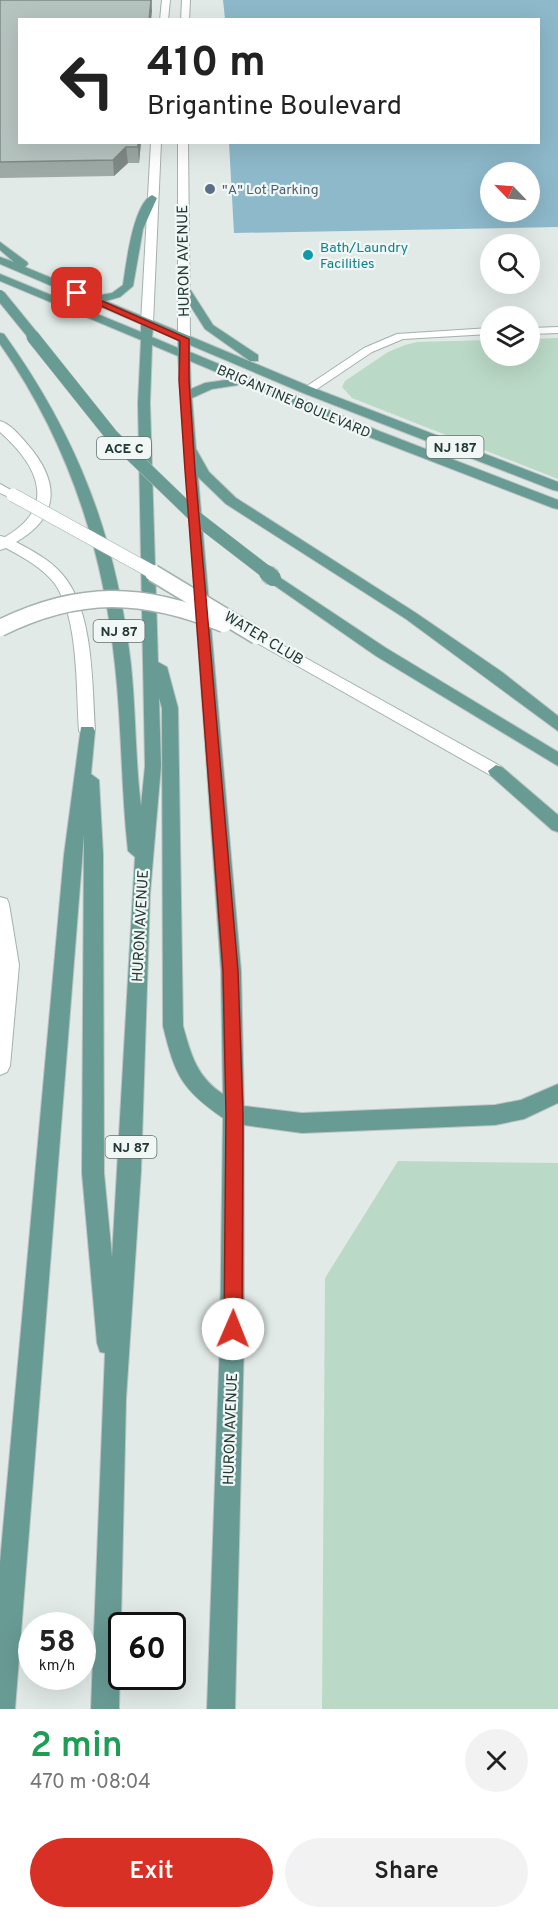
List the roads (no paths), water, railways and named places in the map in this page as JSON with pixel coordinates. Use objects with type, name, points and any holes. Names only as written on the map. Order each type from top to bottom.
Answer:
[{"type":"main road","points":[[94,300],[116,295],[128,286],[138,230],[152,198]]},
{"type":"main road","points":[[0,245],[41,278]]},
{"type":"main road","name":"BRIGANTINE BOULEVARD","points":[[0,260],[94,300],[184,355],[558,505]]},
{"type":"main road","name":"BRIGANTINE BOULEVARD","points":[[0,277],[147,331],[184,339],[558,487]]},
{"type":"main road","points":[[184,288],[209,327],[301,387]]},
{"type":"main road","name":"ACE C","points":[[0,295],[112,436],[199,520],[273,578],[381,652],[558,760]]},
{"type":"main road","name":"HURON AVENUE","points":[[105,1709],[114,1399],[130,1171],[141,894],[153,766],[144,403],[147,331]]},
{"type":"main road","name":"NJ 87","points":[[0,336],[51,412],[83,478],[108,567],[123,664],[129,769],[141,894]]},
{"type":"main road","name":"HURON AVENUE","points":[[184,339],[186,396],[231,971],[234,1114],[233,1340],[220,1709]]},
{"type":"main road","points":[[0,345],[15,356]]},
{"type":"main road","points":[[186,396],[209,386],[246,381]]},
{"type":"main road","points":[[190,446],[204,474],[231,501],[419,621],[496,676],[558,725]]},
{"type":"main road","points":[[493,480],[509,468]]},
{"type":"main road","points":[[151,639],[170,708],[173,1026],[183,1064],[204,1093],[234,1114],[302,1123],[466,1118],[524,1109],[558,1093]]},
{"type":"main road","points":[[87,730],[94,854],[93,1173],[114,1399]]},
{"type":"main road","points":[[1,1709],[61,986],[87,730]]},
{"type":"main road","points":[[496,771],[558,808]]},
{"type":"main road","points":[[496,771],[558,825]]},
{"type":"street","points":[[164,18],[166,0]]},
{"type":"street","points":[[185,18],[186,0]]},
{"type":"street","name":"HURON AVENUE","points":[[147,331],[156,144]]},
{"type":"street","name":"HURON AVENUE","points":[[183,144],[184,339]]},
{"type":"street","points":[[540,330],[558,330]]},
{"type":"street","points":[[301,387],[368,350],[401,336],[480,332]]},
{"type":"street","points":[[0,425],[35,462],[44,479],[48,494],[45,507],[34,524],[2,543]]},
{"type":"street","name":"WATER CLUB","points":[[4,492],[191,594],[257,636],[496,771]]},
{"type":"street","points":[[2,543],[49,569],[68,594],[78,638],[87,730]]},
{"type":"street","points":[[0,628],[24,616],[68,603],[129,598],[174,605],[257,636]]},
{"type":"street","points":[[0,904],[8,936],[10,979],[0,1066]]},
{"type":"water","points":[[223,0],[558,0],[558,227],[234,233],[229,144],[540,144],[540,18],[225,18]]},
{"type":"place","name":"\"A\" Lot Parking","points":[[210,189]]},
{"type":"place","name":"Bath/Laundry Facilities","points":[[308,255]]}]
